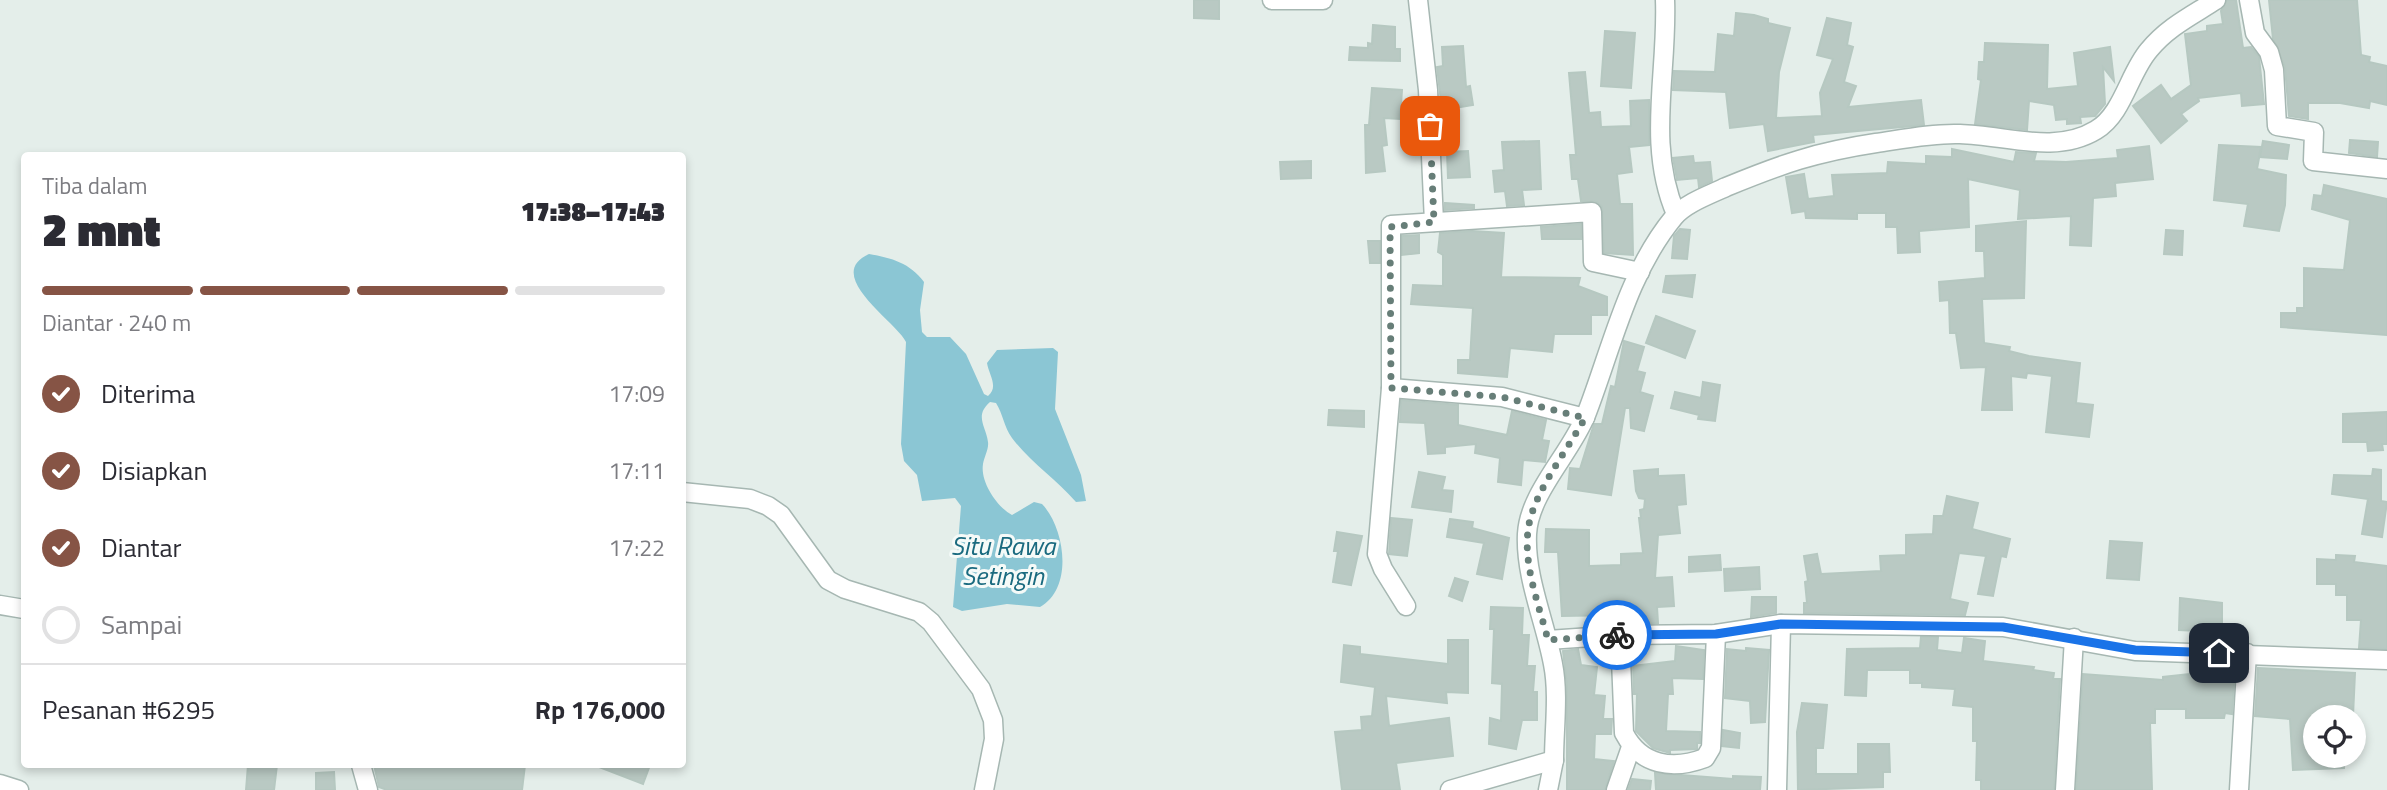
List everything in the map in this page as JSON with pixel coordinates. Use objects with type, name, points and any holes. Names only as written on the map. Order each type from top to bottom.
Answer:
[{"type":"street","points":[[1272,0],[1322,0]]},
{"type":"street","points":[[1418,0],[1427,90],[1434,222]]},
{"type":"street","points":[[1665,0],[1666,25],[1658,117],[1666,183],[1676,214]]},
{"type":"street","points":[[1548,790],[1554,760],[1554,668],[1530,568],[1527,533],[1532,511],[1585,418],[1615,327],[1640,272],[1676,214],[1711,194],[1760,173],[1826,150],[1959,134],[2045,143],[2074,140],[2099,129],[2116,110],[2148,51],[2166,32],[2186,16],[2216,0]]},
{"type":"street","points":[[2249,0],[2255,33],[2269,52],[2274,70],[2277,127],[2314,132],[2313,161],[2387,169]]},
{"type":"street","points":[[1406,606],[1382,569],[1377,554],[1391,388],[1390,227],[1592,212],[1592,262],[1640,272]]},
{"type":"street","points":[[1391,388],[1502,397],[1585,418]]},
{"type":"street","points":[[686,492],[750,499],[768,506],[781,515],[828,580],[845,589],[919,612],[931,622],[981,689],[993,720],[994,739],[984,790]]},
{"type":"street","points":[[0,605],[21,608]]},
{"type":"street","points":[[1548,640],[1620,635],[1716,634],[1781,624],[2003,627],[2135,650],[2387,660]]},
{"type":"street","points":[[1777,790],[1781,624]]},
{"type":"street","points":[[1620,635],[1624,733],[1631,747],[1650,761],[1677,765],[1705,758],[1711,748],[1716,634]]},
{"type":"street","points":[[2065,790],[2074,638]]},
{"type":"street","points":[[2239,790],[2247,653]]},
{"type":"street","points":[[1616,790],[1631,747]]},
{"type":"street","points":[[1450,790],[1554,760]]},
{"type":"street","points":[[362,768],[368,790]]},
{"type":"street","points":[[0,784],[19,790]]},
{"type":"water","name":"Situ Rawa Setingin","points":[[869,254],[900,262],[913,270],[924,282],[920,310],[922,332],[927,337],[950,337],[966,354],[984,394],[988,396],[993,389],[987,363],[997,350],[1053,348],[1058,352],[1055,409],[1081,475],[1086,501],[1076,502],[1019,447],[1009,434],[996,403],[990,402],[985,407],[982,417],[988,445],[983,471],[991,493],[1012,515],[1034,502],[1042,504],[1056,528],[1062,572],[1051,598],[1040,607],[1007,604],[962,611],[953,607],[961,506],[955,498],[922,501],[917,475],[904,461],[901,444],[906,342],[858,286],[854,274],[857,263]]},
{"type":"building","points":[[1194,0],[1219,0],[1219,19],[1194,18]]},
{"type":"building","points":[[2227,0],[2236,0],[2243,48],[2251,47],[2259,57],[2264,104],[2242,106],[2241,93],[2198,98],[2199,101],[2181,114],[2187,121],[2161,143],[2133,106],[2161,85],[2171,99],[2191,85],[2185,34],[2207,31],[2207,26],[2223,24],[2221,11]]},
{"type":"building","points":[[2269,0],[2357,0],[2361,55],[2370,57],[2369,62],[2387,66],[2387,105],[2370,101],[2369,108],[2340,103],[2308,103],[2308,119],[2289,116],[2285,67],[2273,39]]},
{"type":"building","points":[[1736,13],[1754,15],[1768,19],[1768,23],[1790,28],[1779,72],[1776,118],[1822,116],[1820,93],[1833,59],[1817,55],[1827,18],[1851,23],[1847,45],[1853,47],[1844,82],[1856,86],[1848,107],[1921,100],[1924,125],[1813,135],[1814,142],[1768,151],[1764,124],[1730,128],[1726,92],[1673,90],[1674,71],[1715,72],[1718,34],[1734,36]]},
{"type":"building","points":[[1373,25],[1395,27],[1395,49],[1400,49],[1400,61],[1349,60],[1350,47],[1368,48],[1368,43],[1372,44]]},
{"type":"building","points":[[1605,31],[1635,33],[1631,88],[1601,86]]},
{"type":"building","points":[[1985,43],[2048,45],[2047,89],[2078,86],[2074,53],[2110,47],[2114,81],[2103,67],[2105,104],[2095,116],[2080,117],[2081,123],[2067,124],[2067,119],[2056,120],[2054,105],[2029,101],[2027,130],[1975,124],[1981,80],[1978,79],[1979,62],[1984,62]]},
{"type":"building","points":[[1463,46],[1466,87],[1470,86],[1473,105],[1442,110],[1437,67],[1443,66],[1442,47]]},
{"type":"building","points":[[1585,72],[1589,113],[1600,112],[1601,127],[1631,126],[1630,101],[1649,100],[1649,145],[1629,147],[1632,172],[1617,174],[1620,204],[1632,204],[1633,255],[1604,253],[1602,207],[1597,202],[1581,201],[1578,179],[1572,179],[1570,155],[1576,155],[1569,73]]},
{"type":"building","points":[[1372,88],[1402,90],[1400,119],[1384,118],[1387,145],[1382,146],[1385,171],[1366,173],[1365,125],[1369,125]]},
{"type":"building","points":[[2350,140],[2378,142],[2377,157],[2349,153]]},
{"type":"building","points":[[1539,141],[1541,189],[1522,190],[1524,205],[1507,206],[1505,191],[1495,192],[1493,171],[1504,170],[1502,142]]},
{"type":"building","points":[[2263,141],[2289,145],[2287,159],[2260,157]]},
{"type":"building","points":[[2219,145],[2261,147],[2257,169],[2286,175],[2285,205],[2279,231],[2244,226],[2248,204],[2214,200]]},
{"type":"building","points":[[2149,146],[2153,179],[2115,183],[2116,196],[2093,198],[2091,246],[2070,245],[2071,216],[2018,219],[2020,190],[1968,179],[1969,227],[1919,231],[1920,252],[1898,253],[1897,227],[1886,227],[1886,213],[1857,213],[1857,219],[1806,218],[1805,211],[1792,213],[1786,177],[1804,174],[1808,199],[1834,196],[1832,175],[1887,173],[1888,162],[1926,164],[1926,156],[1952,157],[1952,149],[2014,162],[2016,152],[2036,153],[2034,161],[2066,162],[2118,158],[2117,150]]},
{"type":"building","points":[[1468,151],[1470,177],[1448,178],[1447,152]]},
{"type":"building","points":[[1693,156],[1694,163],[1710,162],[1712,181],[1699,187],[1698,178],[1677,180],[1673,158]]},
{"type":"building","points":[[1311,161],[1311,178],[1281,179],[1280,162]]},
{"type":"building","points":[[2324,185],[2387,199],[2387,335],[2281,327],[2281,313],[2297,313],[2297,308],[2304,308],[2304,268],[2344,270],[2350,220],[2312,209],[2314,195],[2322,196]]},
{"type":"building","points":[[1445,203],[1474,205],[1474,208],[1445,210]]},
{"type":"building","points":[[2026,221],[2024,298],[1982,299],[1984,343],[2010,347],[2009,351],[2029,356],[2080,363],[2076,403],[2093,405],[2089,437],[2046,432],[2052,376],[2027,373],[2026,378],[2011,376],[2012,410],[1982,410],[1986,367],[1961,368],[1956,333],[1950,333],[1949,300],[1940,301],[1939,282],[1985,278],[1984,251],[1976,251],[1976,226]]},
{"type":"building","points":[[1581,224],[1581,239],[1542,239],[1541,227]]},
{"type":"building","points":[[1680,229],[1690,230],[1687,259],[1672,258],[1674,236]]},
{"type":"building","points":[[2166,230],[2183,231],[2182,255],[2164,254]]},
{"type":"building","points":[[1440,233],[1504,233],[1501,277],[1580,278],[1578,286],[1607,297],[1607,315],[1591,315],[1591,334],[1554,334],[1552,352],[1510,348],[1507,377],[1458,373],[1458,360],[1470,360],[1473,308],[1411,304],[1413,285],[1443,286],[1443,255],[1438,252]]},
{"type":"building","points":[[1419,235],[1419,253],[1402,255],[1402,236]]},
{"type":"building","points":[[1368,241],[1380,241],[1380,263],[1370,263]]},
{"type":"building","points":[[1695,275],[1692,297],[1663,292],[1666,276]]},
{"type":"building","points":[[1656,316],[1695,331],[1685,358],[1646,343]]},
{"type":"building","points":[[1624,341],[1644,347],[1637,371],[1645,373],[1640,392],[1653,396],[1644,431],[1631,428],[1630,408],[1625,408],[1611,495],[1568,489],[1570,468],[1580,469],[1594,424],[1602,424],[1611,386],[1615,387]]},
{"type":"building","points":[[1703,382],[1720,385],[1715,421],[1698,419],[1699,415],[1671,408],[1675,392],[1701,398]]},
{"type":"building","points":[[1401,400],[1458,405],[1458,425],[1507,435],[1512,411],[1546,420],[1542,440],[1549,441],[1545,462],[1523,460],[1521,485],[1498,482],[1500,458],[1475,453],[1476,444],[1445,447],[1445,453],[1428,454],[1425,423],[1400,422]]},
{"type":"building","points":[[1329,410],[1364,411],[1364,427],[1328,425]]},
{"type":"building","points":[[2387,412],[2387,444],[2382,444],[2383,450],[2368,451],[2367,442],[2343,442],[2343,414]]},
{"type":"building","points":[[1658,469],[1658,476],[1684,475],[1686,504],[1677,505],[1680,533],[1658,535],[1655,578],[1672,577],[1674,606],[1657,607],[1658,623],[1619,624],[1619,615],[1562,616],[1558,552],[1545,552],[1546,529],[1589,530],[1589,566],[1621,565],[1621,554],[1643,553],[1639,518],[1645,499],[1639,498],[1636,491],[1634,471]]},
{"type":"building","points":[[2373,469],[2381,470],[2381,501],[2387,502],[2382,537],[2362,534],[2368,499],[2332,494],[2334,475],[2372,476]]},
{"type":"building","points":[[1419,472],[1445,477],[1442,490],[1453,491],[1451,512],[1412,507]]},
{"type":"building","points":[[1947,496],[1978,503],[1972,529],[2010,539],[2006,557],[2001,556],[1993,596],[1978,594],[1986,556],[1959,553],[1950,599],[1968,603],[1965,615],[1804,613],[1804,603],[1807,603],[1805,582],[1808,581],[1804,556],[1817,554],[1821,574],[1881,571],[1880,556],[1906,555],[1906,535],[1933,534],[1934,516],[1943,516]]},
{"type":"building","points":[[1391,518],[1412,520],[1407,556],[1389,554]]},
{"type":"building","points":[[1450,519],[1473,522],[1472,528],[1509,538],[1502,579],[1477,574],[1484,543],[1447,537]]},
{"type":"building","points":[[1337,532],[1362,536],[1351,585],[1333,582],[1338,551],[1334,551]]},
{"type":"building","points":[[2110,541],[2142,543],[2139,580],[2107,578]]},
{"type":"building","points":[[1720,555],[1721,570],[1689,572],[1689,557]]},
{"type":"building","points":[[2336,555],[2355,556],[2354,562],[2387,566],[2387,649],[2359,648],[2361,620],[2347,620],[2347,595],[2336,595],[2336,584],[2317,584],[2317,559],[2336,560]]},
{"type":"building","points":[[1759,567],[1760,589],[1725,591],[1724,569]]},
{"type":"building","points":[[1455,578],[1468,582],[1462,601],[1449,596]]},
{"type":"building","points":[[1752,597],[1776,597],[1776,613],[1751,617]]},
{"type":"building","points":[[2180,598],[2222,603],[2222,623],[2199,622],[2198,631],[2179,630]]},
{"type":"building","points":[[1491,607],[1523,608],[1522,635],[1529,635],[1527,666],[1535,666],[1533,692],[1537,692],[1537,720],[1522,720],[1516,749],[1489,744],[1490,718],[1501,721],[1502,684],[1492,683],[1494,629],[1490,629]]},
{"type":"building","points":[[1921,637],[1938,637],[1937,650],[1962,653],[1964,638],[1985,641],[1983,661],[2034,667],[2033,670],[2054,673],[2053,679],[2060,679],[2054,790],[1981,790],[1981,780],[1976,780],[1977,741],[1973,741],[1973,707],[1953,705],[1955,689],[1922,687],[1922,683],[1910,683],[1910,670],[1867,670],[1866,696],[1845,695],[1847,649],[1920,648]]},
{"type":"building","points":[[1448,640],[1468,640],[1468,693],[1446,692],[1447,703],[1386,696],[1389,726],[1449,718],[1453,756],[1396,763],[1400,790],[1342,790],[1335,732],[1362,730],[1361,717],[1372,716],[1375,687],[1341,682],[1344,645],[1360,647],[1360,654],[1448,664]]},
{"type":"building","points":[[1676,646],[1704,650],[1703,679],[1672,678],[1673,694],[1668,694],[1666,731],[1700,732],[1700,743],[1697,743],[1697,749],[1670,750],[1670,753],[1653,748],[1636,731],[1637,694],[1634,694],[1633,666],[1675,661]]},
{"type":"building","points":[[1746,648],[1769,650],[1765,722],[1751,723],[1750,701],[1725,698],[1727,649],[1746,651]]},
{"type":"building","points":[[1578,649],[1581,665],[1597,667],[1594,695],[1605,696],[1603,719],[1612,719],[1611,734],[1595,734],[1594,759],[1614,761],[1605,790],[1567,790],[1567,687],[1563,651]]},
{"type":"building","points":[[2190,664],[2235,666],[2232,714],[2225,713],[2224,718],[2186,718],[2186,709],[2155,709],[2155,723],[2150,723],[2152,790],[2076,790],[2083,674],[2163,680],[2163,677],[2190,674]]},
{"type":"building","points":[[2258,668],[2355,673],[2354,705],[2303,705],[2303,768],[2344,768],[2293,770],[2290,719],[2255,716]]},
{"type":"building","points":[[1802,703],[1827,705],[1823,748],[1816,748],[1816,774],[1858,774],[1858,744],[1889,744],[1890,772],[1883,772],[1883,787],[1798,790],[1797,732]]},
{"type":"building","points":[[1723,730],[1740,733],[1739,748],[1722,746]]},
{"type":"building","points":[[248,768],[277,768],[274,790],[246,790]]},
{"type":"building","points":[[375,768],[525,768],[522,790],[387,790],[379,787]]},
{"type":"building","points":[[602,768],[649,768],[643,784]]},
{"type":"building","points":[[334,772],[335,790],[316,790],[316,773]]},
{"type":"building","points":[[1655,773],[1733,779],[1733,776],[1761,777],[1760,790],[1656,790]]},
{"type":"building","points":[[1632,779],[1651,781],[1650,790],[1628,790]]},
{"type":"way so far","points":[[1430,126],[1434,222],[1394,224],[1390,227],[1391,388],[1502,397],[1585,418],[1532,511],[1527,533],[1530,568],[1548,640],[1617,635]]},
{"type":"route","points":[[1617,635],[1716,634],[1781,624],[2003,627],[2135,650],[2219,653]]}]
